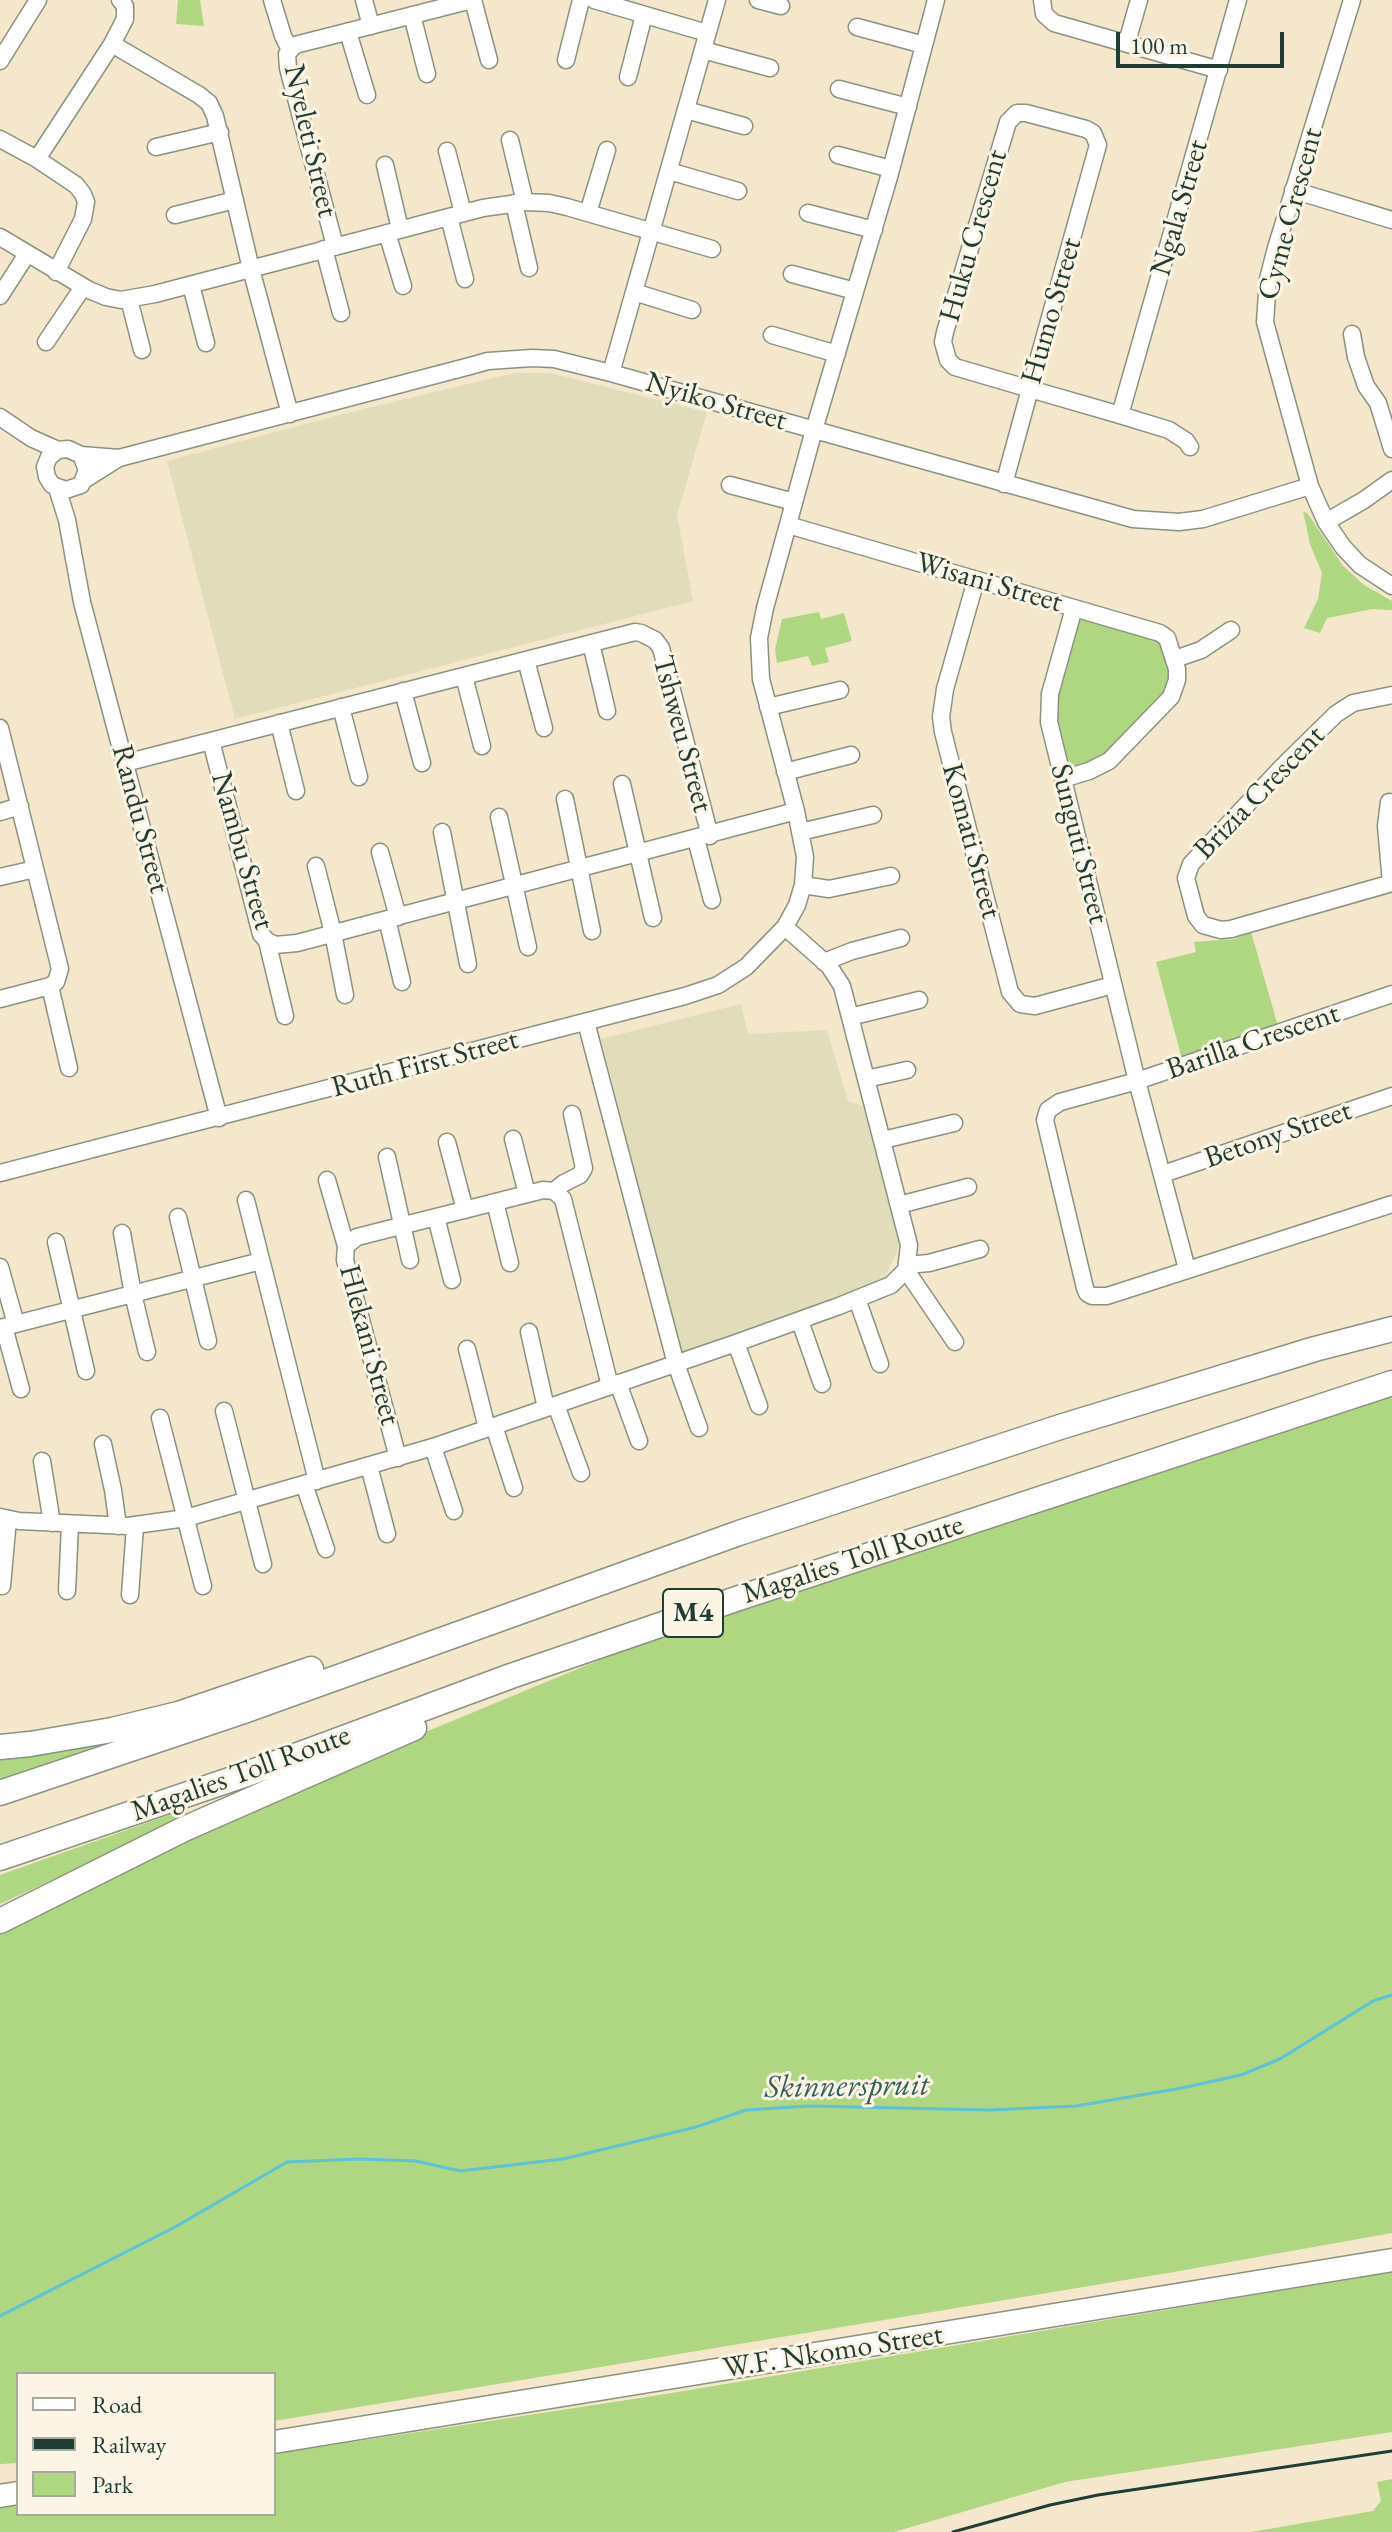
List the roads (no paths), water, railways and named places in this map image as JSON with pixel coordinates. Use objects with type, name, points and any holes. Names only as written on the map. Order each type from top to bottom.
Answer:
[{"type":"highway","name":"Magalies Toll Route","points":[[0,1793],[244,1711],[739,1533],[1060,1427],[1315,1349],[1392,1329]]},
{"type":"highway","name":"Magalies Toll Route","points":[[0,1858],[244,1775],[511,1676],[739,1598],[1392,1383]]},
{"type":"highway","points":[[0,1747],[112,1730],[178,1714],[739,1533]]},
{"type":"highway","points":[[0,1921],[184,1829],[362,1750],[546,1673],[739,1598]]},
{"type":"main road","name":"W.F. Nkomo Street","points":[[276,2442],[1392,2260]]},
{"type":"street","points":[[0,61],[38,0]]},
{"type":"street","points":[[37,159],[112,44],[126,15],[125,6],[120,0]]},
{"type":"street","points":[[272,0],[290,50]]},
{"type":"street","points":[[364,0],[371,26]]},
{"type":"street","name":"Nyeleti Street","points":[[341,313],[330,247],[286,60],[290,50],[295,45],[452,2],[472,0],[489,60]]},
{"type":"street","points":[[566,60],[581,0]]},
{"type":"street","points":[[594,0],[707,33]]},
{"type":"street","points":[[611,373],[717,0]]},
{"type":"street","points":[[758,0],[781,6]]},
{"type":"street","name":"Ruth First Street","points":[[0,1173],[685,996],[718,985],[746,967],[785,927],[803,885],[805,857],[761,679],[759,638],[794,502],[874,230],[936,0]]},
{"type":"street","points":[[1042,0],[1044,14],[1054,23],[1219,70]]},
{"type":"street","points":[[1127,42],[1139,0]]},
{"type":"street","name":"Ngala Street","points":[[1120,415],[1238,0]]},
{"type":"street","name":"Cyme Crescent","points":[[1352,0],[1268,279],[1265,322],[1310,486],[1326,522],[1360,565],[1392,586]]},
{"type":"street","points":[[412,15],[427,74]]},
{"type":"street","points":[[628,77],[644,15]]},
{"type":"street","points":[[857,27],[924,45]]},
{"type":"street","points":[[348,32],[367,95]]},
{"type":"street","points":[[112,44],[209,103],[220,132],[251,269],[290,414]]},
{"type":"street","points":[[703,50],[770,68]]},
{"type":"street","points":[[839,89],[908,107]]},
{"type":"street","points":[[686,110],[744,126]]},
{"type":"street","name":"Huku Crescent","points":[[1030,389],[955,367],[945,352],[945,332],[1012,116],[1026,113],[1086,129],[1097,138]]},
{"type":"street","points":[[156,147],[220,132]]},
{"type":"street","name":"Humo Street","points":[[1004,484],[1097,152],[1097,138]]},
{"type":"street","points":[[0,139],[37,159],[76,185],[83,194],[86,202],[83,219],[56,272]]},
{"type":"street","points":[[510,140],[529,268]]},
{"type":"street","points":[[588,213],[607,150]]},
{"type":"street","points":[[447,151],[465,279]]},
{"type":"street","points":[[838,155],[891,169]]},
{"type":"street","points":[[385,165],[403,286]]},
{"type":"street","points":[[669,171],[738,191]]},
{"type":"street","points":[[1293,190],[1392,220]]},
{"type":"street","points":[[175,215],[235,200]]},
{"type":"street","points":[[0,237],[83,287],[106,297],[129,299],[456,215],[520,202],[549,203],[712,249]]},
{"type":"street","points":[[808,213],[874,230]]},
{"type":"street","points":[[0,296],[27,254]]},
{"type":"street","points":[[792,274],[855,291]]},
{"type":"street","points":[[191,285],[206,343]]},
{"type":"street","points":[[46,342],[83,287]]},
{"type":"street","points":[[634,292],[692,310]]},
{"type":"street","points":[[129,299],[142,350]]},
{"type":"street","points":[[1352,334],[1366,386],[1385,400],[1392,449]]},
{"type":"street","points":[[772,335],[837,354]]},
{"type":"street","name":"Nyiko Street","points":[[81,455],[119,458],[488,361],[532,358],[554,359],[611,373],[1133,519],[1179,522],[1203,519],[1310,486]]},
{"type":"street","points":[[1030,389],[1169,430],[1190,447]]},
{"type":"street","points":[[0,417],[31,438],[58,450],[73,450],[81,455],[87,470],[80,484],[66,490],[57,488],[47,477],[31,438]]},
{"type":"street","points":[[45,467],[49,457],[58,450]]},
{"type":"street","name":"Nyiko Street","points":[[80,484],[119,458]]},
{"type":"street","points":[[1326,522],[1392,480]]},
{"type":"street","name":"Randu Street","points":[[67,520],[80,484]]},
{"type":"street","points":[[730,485],[794,502]]},
{"type":"street","name":"Randu Street","points":[[57,488],[67,520],[76,575],[219,1118]]},
{"type":"street","name":"Wisani Street","points":[[788,525],[1160,633],[1167,638],[1175,659]]},
{"type":"street","name":"Komati Street","points":[[976,580],[945,689],[941,717],[1010,992],[1020,1004],[1035,1006],[1113,985]]},
{"type":"street","name":"Sunguti Street","points":[[1074,608],[1049,704],[1049,722],[1137,1081]]},
{"type":"street","points":[[1063,779],[1101,766],[1118,754],[1171,697],[1177,680],[1175,659],[1201,650],[1231,630]]},
{"type":"street","name":"Tshweu Street","points":[[591,643],[635,632],[649,636],[661,648],[703,837]]},
{"type":"street","points":[[125,763],[591,643],[607,711]]},
{"type":"street","points":[[526,660],[544,728]]},
{"type":"street","points":[[464,676],[482,746]]},
{"type":"street","points":[[768,707],[840,690]]},
{"type":"street","points":[[403,691],[422,763]]},
{"type":"street","name":"Brizia Crescent","points":[[1391,883],[1221,930],[1203,925],[1196,916],[1186,878],[1191,864],[1336,714],[1353,703],[1392,695]]},
{"type":"street","points":[[341,707],[359,777]]},
{"type":"street","points":[[279,723],[296,791]]},
{"type":"street","points":[[0,728],[2,748],[20,806],[59,962],[59,976],[50,986],[0,999]]},
{"type":"street","name":"Nambu Street","points":[[211,741],[261,934],[267,941],[285,946],[796,811]]},
{"type":"street","points":[[785,772],[851,755]]},
{"type":"street","points":[[622,784],[653,918]]},
{"type":"street","points":[[565,799],[592,931]]},
{"type":"street","points":[[1389,802],[1386,826],[1391,883]]},
{"type":"street","points":[[0,812],[20,806]]},
{"type":"street","points":[[800,832],[873,815]]},
{"type":"street","points":[[499,817],[528,947]]},
{"type":"street","points":[[442,832],[468,964]]},
{"type":"street","points":[[703,837],[712,900]]},
{"type":"street","points":[[380,852],[402,982]]},
{"type":"street","points":[[316,866],[345,995]]},
{"type":"street","points":[[0,877],[35,869]]},
{"type":"street","points":[[803,885],[829,889],[891,876]]},
{"type":"street","points":[[2,1586],[4,1518],[127,1526],[186,1518],[433,1447],[800,1321],[891,1285],[906,1267],[909,1245],[842,986],[824,962],[785,927]]},
{"type":"street","points":[[824,962],[901,938]]},
{"type":"street","points":[[267,941],[285,1016]]},
{"type":"street","points":[[50,986],[69,1068]]},
{"type":"street","name":"Barilla Crescent","points":[[1187,1269],[1137,1081],[1392,994]]},
{"type":"street","points":[[850,1017],[919,1000]]},
{"type":"street","points":[[586,1022],[676,1364],[699,1428]]},
{"type":"street","points":[[866,1079],[907,1070]]},
{"type":"street","points":[[1137,1081],[1060,1102],[1045,1115],[1085,1288],[1092,1296],[1107,1296],[1392,1204]]},
{"type":"street","name":"Betony Street","points":[[1163,1174],[1392,1096]]},
{"type":"street","points":[[572,1114],[584,1168],[580,1175],[554,1191],[563,1199],[614,1384],[639,1441]]},
{"type":"street","points":[[883,1140],[954,1123]]},
{"type":"street","points":[[513,1139],[527,1194]]},
{"type":"street","points":[[447,1142],[465,1210]]},
{"type":"street","name":"Hlekani Street","points":[[387,1157],[410,1260]]},
{"type":"street","points":[[327,1180],[346,1246]]},
{"type":"street","points":[[899,1205],[968,1187]]},
{"type":"street","name":"Hlekani Street","points":[[398,1458],[345,1260],[346,1246],[357,1237],[402,1225],[527,1194],[554,1191]]},
{"type":"street","points":[[246,1200],[326,1549]]},
{"type":"street","points":[[495,1202],[510,1263]]},
{"type":"street","points":[[178,1217],[208,1341]]},
{"type":"street","points":[[436,1217],[452,1280]]},
{"type":"street","points":[[122,1233],[147,1352]]},
{"type":"street","points":[[56,1242],[86,1371]]},
{"type":"street","points":[[906,1267],[980,1249]]},
{"type":"street","points":[[7,1327],[261,1261]]},
{"type":"street","points":[[0,1267],[7,1327],[21,1389]]},
{"type":"street","points":[[906,1267],[955,1342]]},
{"type":"street","points":[[857,1299],[880,1364]]},
{"type":"street","points":[[800,1321],[822,1384]]},
{"type":"street","points":[[529,1332],[551,1406],[581,1473]]},
{"type":"street","points":[[736,1343],[759,1406]]},
{"type":"street","points":[[467,1349],[514,1488]]},
{"type":"street","points":[[224,1411],[263,1564]]},
{"type":"street","points":[[160,1418],[203,1586]]},
{"type":"street","points":[[103,1444],[113,1490],[127,1526],[130,1595]]},
{"type":"street","points":[[433,1447],[454,1511]]},
{"type":"street","points":[[42,1461],[52,1523]]},
{"type":"street","points":[[369,1466],[387,1534]]},
{"type":"street","points":[[67,1591],[70,1524]]},
{"type":"waterway","name":"Skinnerspruit","points":[[0,2316],[175,2227],[287,2162],[359,2159],[416,2161],[460,2171],[563,2159],[696,2127],[746,2110],[808,2106],[990,2110],[1076,2106],[1241,2075],[1280,2059],[1373,2001],[1392,1995]]},
{"type":"railway","points":[[953,2532],[1098,2495],[1392,2451]]}]
